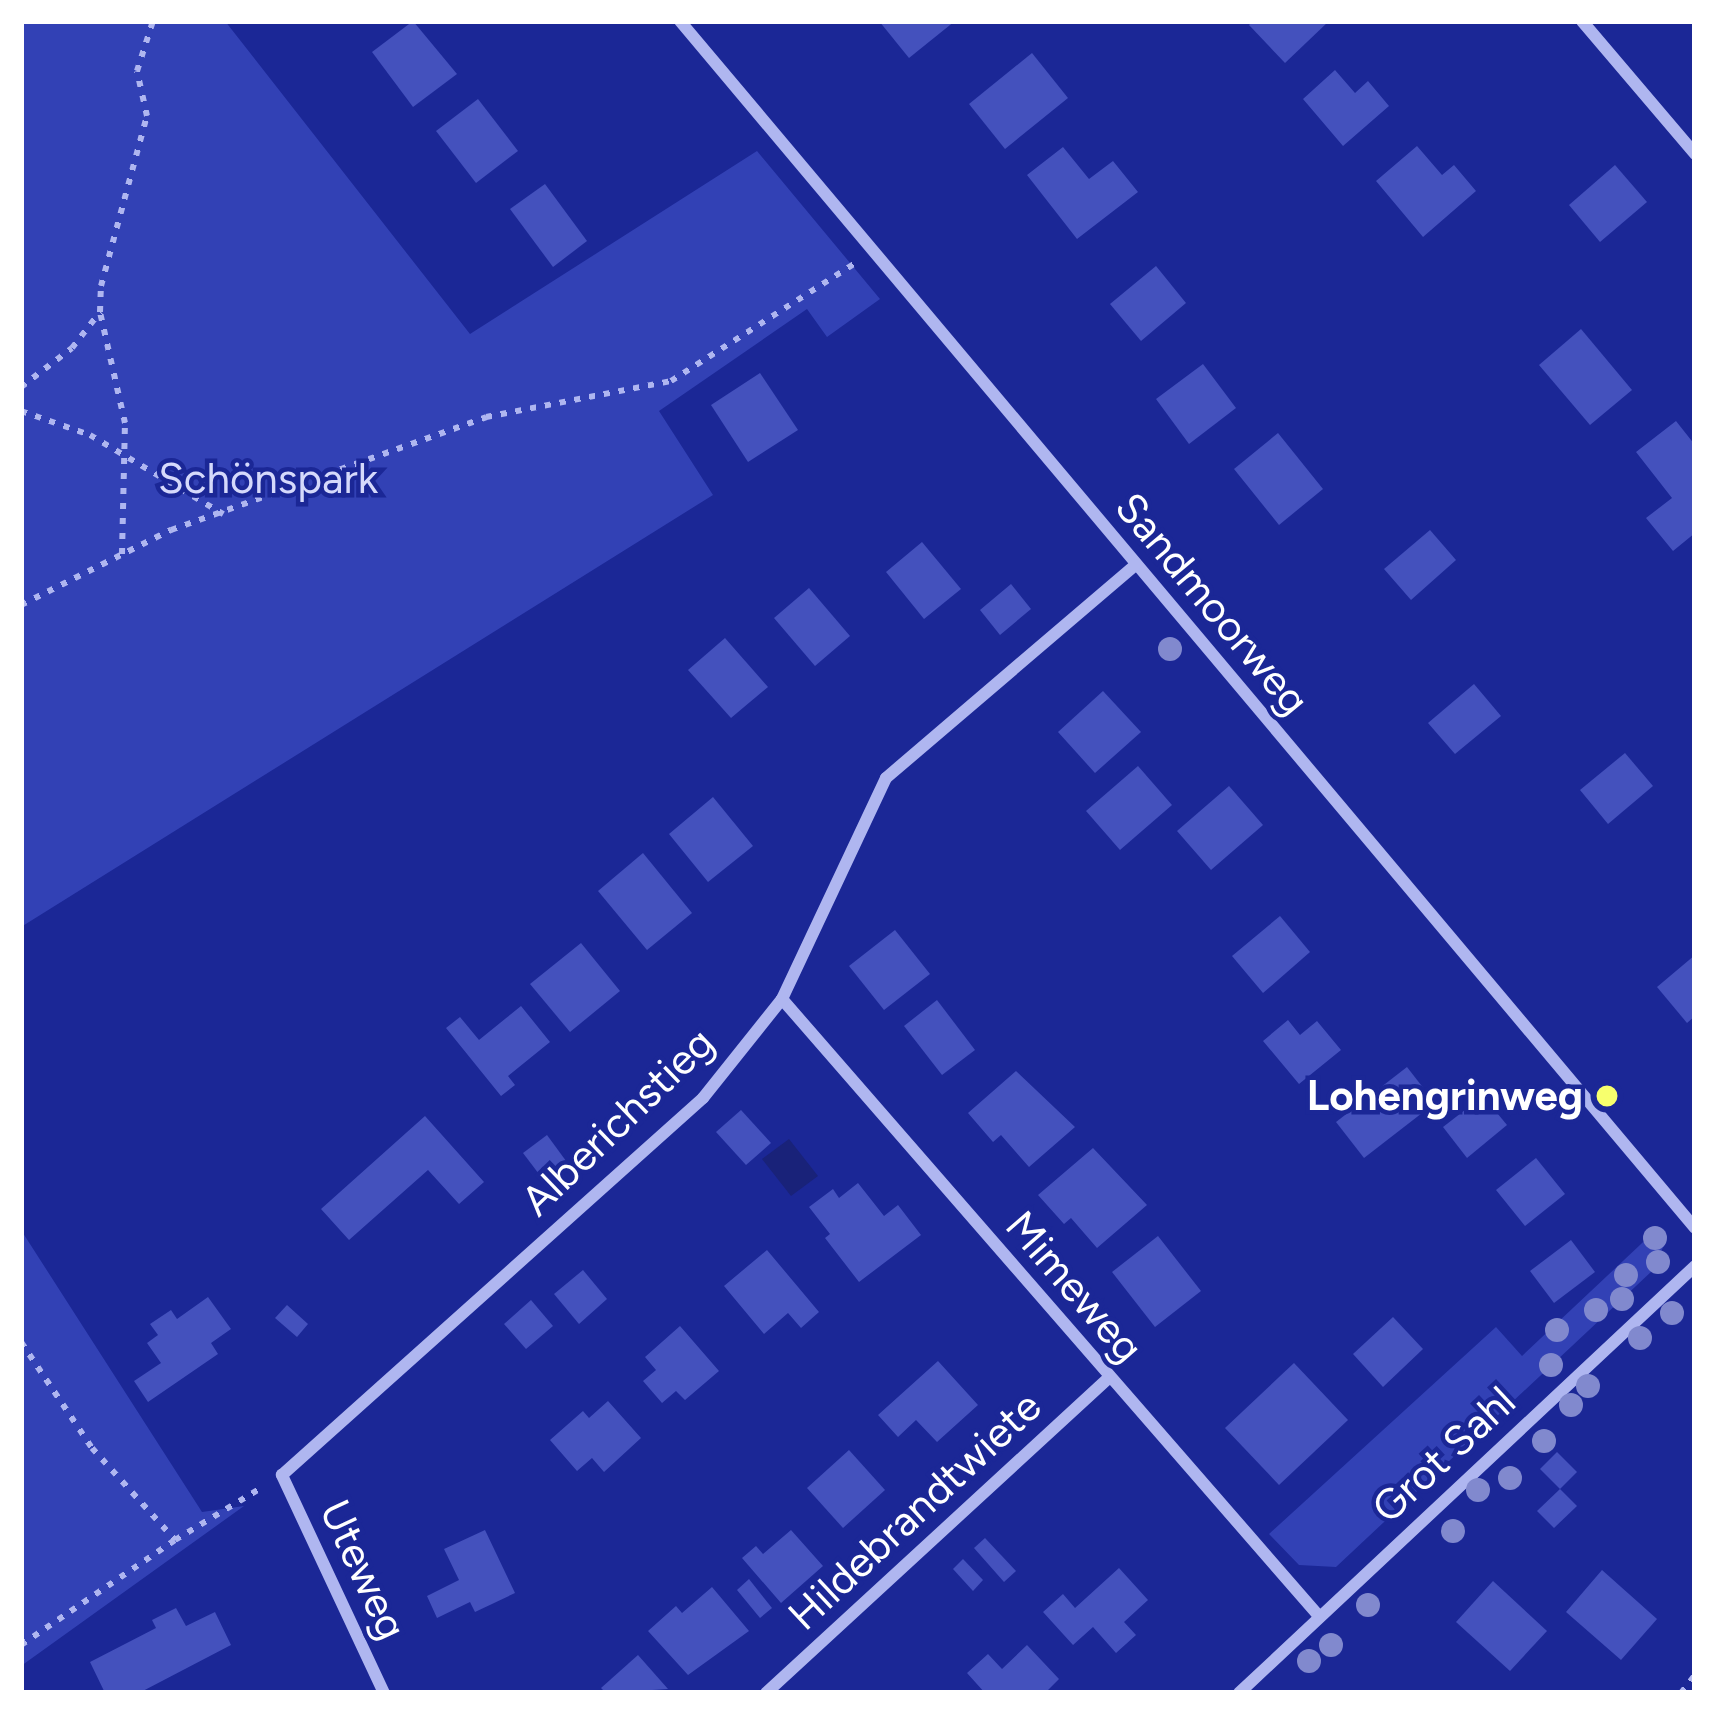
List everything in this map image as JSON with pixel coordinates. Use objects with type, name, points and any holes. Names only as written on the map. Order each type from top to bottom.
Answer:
[{"type":"street","name":"Sandmoorweg","points":[[680,21],[1695,1228]]},
{"type":"street","points":[[1582,21],[1695,154]]},
{"type":"street","name":"Alberichstieg","points":[[282,1475],[704,1098],[782,999],[886,778],[1135,565]]},
{"type":"street","name":"Mimeweg","points":[[782,999],[1319,1616]]},
{"type":"street","name":"Grot Sahl","points":[[1239,1693],[1695,1266]]},
{"type":"street","name":"Hildebrandtwiete","points":[[766,1693],[1108,1378]]},
{"type":"street","name":"Uteweg","points":[[282,1475],[384,1693]]},
{"type":"path","points":[[122,554],[125,423],[100,312],[101,286],[147,116],[137,71],[153,21]]},
{"type":"path","points":[[21,605],[171,530],[486,417],[671,381],[872,253]]},
{"type":"path","points":[[21,387],[72,348],[100,312]]},
{"type":"path","points":[[21,411],[91,435],[223,514]]},
{"type":"path","points":[[21,1342],[92,1448],[175,1540]]},
{"type":"path","points":[[21,1645],[175,1540],[282,1475]]},
{"type":"path","points":[[1681,1693],[1695,1675]]},
{"type":"green space","name":"Schönspark","points":[[21,21],[225,21],[470,334],[757,151],[880,299],[827,337],[807,309],[659,411],[713,495],[21,927]]},
{"type":"green space","points":[[1658,1228],[1666,1241],[1652,1271],[1336,1567],[1299,1565],[1269,1534],[1496,1327],[1522,1356]]},
{"type":"green space","points":[[21,1230],[202,1512],[244,1506],[21,1666]]},
{"type":"shaded area","points":[[789,1139],[818,1176],[791,1196],[762,1159]]},
{"type":"building","points":[[413,21],[457,74],[413,107],[372,52]]},
{"type":"building","points":[[879,21],[955,21],[909,58]]},
{"type":"building","points":[[1253,21],[1329,21],[1285,63],[1249,25]]},
{"type":"building","points":[[1032,53],[1068,98],[1005,149],[969,104]]},
{"type":"building","points":[[1335,70],[1355,93],[1368,81],[1389,106],[1343,146],[1303,99]]},
{"type":"building","points":[[478,99],[518,151],[476,183],[436,131]]},
{"type":"building","points":[[1417,146],[1442,175],[1454,165],[1476,191],[1423,237],[1376,181]]},
{"type":"building","points":[[1063,147],[1089,179],[1113,161],[1138,192],[1077,239],[1027,175]]},
{"type":"building","points":[[1615,165],[1647,202],[1600,242],[1569,205]]},
{"type":"building","points":[[545,184],[587,241],[553,267],[510,209]]},
{"type":"building","points":[[1156,266],[1186,303],[1141,341],[1110,304]]},
{"type":"building","points":[[1581,329],[1632,390],[1590,425],[1539,365]]},
{"type":"building","points":[[1203,364],[1236,408],[1189,444],[1156,399]]},
{"type":"building","points":[[760,373],[798,430],[748,462],[711,405]]},
{"type":"building","points":[[1676,421],[1695,445],[1695,533],[1673,551],[1646,518],[1672,498],[1636,452]]},
{"type":"building","points":[[1278,433],[1323,489],[1279,525],[1234,469]]},
{"type":"building","points":[[1430,530],[1456,560],[1411,600],[1384,569]]},
{"type":"building","points":[[922,542],[961,589],[924,619],[886,572]]},
{"type":"building","points":[[1011,584],[1031,609],[1000,635],[980,610]]},
{"type":"building","points":[[809,588],[850,636],[815,666],[774,618]]},
{"type":"building","points":[[725,638],[768,687],[731,718],[688,670]]},
{"type":"building","points":[[1474,684],[1501,716],[1455,754],[1428,723]]},
{"type":"building","points":[[1103,691],[1141,732],[1095,773],[1058,732]]},
{"type":"building","points":[[1625,753],[1653,786],[1608,824],[1580,790]]},
{"type":"building","points":[[1138,766],[1172,805],[1120,850],[1086,811]]},
{"type":"building","points":[[1229,786],[1263,825],[1211,870],[1177,831]]},
{"type":"building","points":[[713,797],[753,846],[708,882],[669,834]]},
{"type":"building","points":[[643,853],[692,913],[647,950],[598,891]]},
{"type":"building","points":[[1280,916],[1310,952],[1263,993],[1232,956]]},
{"type":"building","points":[[895,930],[930,974],[884,1010],[849,966]]},
{"type":"building","points":[[581,943],[620,991],[570,1032],[530,984]]},
{"type":"building","points":[[1695,955],[1695,1016],[1687,1023],[1657,987]]},
{"type":"building","points":[[937,1000],[975,1050],[942,1075],[904,1026]]},
{"type":"building","points":[[521,1006],[550,1042],[508,1076],[515,1085],[501,1096],[446,1028],[460,1017],[479,1040]]},
{"type":"building","points":[[1288,1020],[1300,1035],[1317,1021],[1341,1050],[1299,1084],[1263,1041]]},
{"type":"building","points":[[1407,1067],[1435,1103],[1364,1158],[1336,1122]]},
{"type":"building","points":[[1016,1071],[1075,1127],[1029,1167],[1001,1135],[993,1142],[968,1113]]},
{"type":"building","points":[[1483,1096],[1507,1125],[1467,1158],[1443,1127]]},
{"type":"building","points":[[741,1110],[771,1143],[746,1165],[716,1132]]},
{"type":"building","points":[[425,1116],[484,1182],[459,1204],[428,1170],[349,1240],[321,1209]]},
{"type":"building","points":[[547,1135],[569,1165],[545,1182],[523,1153]]},
{"type":"building","points":[[1093,1148],[1147,1205],[1097,1248],[1071,1218],[1064,1224],[1038,1195]]},
{"type":"building","points":[[1536,1158],[1565,1194],[1525,1226],[1496,1190]]},
{"type":"building","points":[[858,1183],[884,1216],[898,1205],[921,1235],[859,1282],[825,1238],[830,1234],[809,1207],[833,1189],[839,1198]]},
{"type":"building","points":[[1158,1236],[1201,1291],[1155,1327],[1112,1272]]},
{"type":"building","points":[[1571,1240],[1595,1272],[1554,1303],[1530,1271]]},
{"type":"building","points":[[767,1250],[819,1312],[801,1328],[788,1313],[764,1334],[724,1286]]},
{"type":"building","points":[[583,1270],[607,1299],[579,1324],[554,1294]]},
{"type":"building","points":[[208,1297],[231,1329],[211,1343],[218,1354],[148,1402],[134,1381],[161,1363],[147,1343],[158,1335],[150,1324],[171,1310],[177,1319]]},
{"type":"building","points":[[531,1300],[553,1326],[526,1349],[504,1324]]},
{"type":"building","points":[[287,1305],[308,1324],[297,1337],[275,1318]]},
{"type":"building","points":[[1393,1317],[1423,1349],[1383,1387],[1353,1354]]},
{"type":"building","points":[[680,1326],[719,1371],[685,1400],[676,1391],[662,1403],[643,1381],[656,1370],[645,1357]]},
{"type":"building","points":[[938,1361],[978,1405],[937,1442],[916,1420],[898,1437],[878,1415]]},
{"type":"building","points":[[1294,1363],[1348,1420],[1279,1485],[1225,1428]]},
{"type":"building","points":[[608,1401],[641,1438],[604,1472],[592,1458],[577,1471],[550,1440],[583,1411],[589,1418]]},
{"type":"building","points":[[849,1450],[885,1490],[843,1528],[807,1488]]},
{"type":"building","points":[[1557,1452],[1577,1472],[1560,1489],[1540,1469]]},
{"type":"building","points":[[1560,1489],[1577,1506],[1554,1528],[1537,1511]]},
{"type":"building","points":[[485,1530],[515,1593],[475,1612],[470,1602],[437,1618],[427,1596],[459,1580],[444,1549]]},
{"type":"building","points":[[791,1530],[823,1566],[781,1603],[742,1558],[756,1546],[763,1554]]},
{"type":"building","points":[[985,1538],[1016,1571],[1004,1582],[974,1548]]},
{"type":"building","points":[[963,1559],[983,1580],[973,1591],[953,1569]]},
{"type":"building","points":[[1119,1568],[1148,1600],[1124,1622],[1136,1635],[1116,1653],[1093,1627],[1073,1645],[1043,1612],[1063,1594],[1075,1608]]},
{"type":"building","points":[[1602,1570],[1657,1619],[1621,1660],[1566,1612]]},
{"type":"building","points":[[749,1579],[772,1608],[760,1618],[737,1590]]},
{"type":"building","points":[[1493,1581],[1547,1631],[1510,1671],[1456,1622]]},
{"type":"building","points":[[712,1587],[749,1631],[688,1675],[648,1631],[676,1606],[682,1613]]},
{"type":"building","points":[[176,1608],[186,1626],[215,1612],[231,1645],[139,1693],[105,1693],[90,1662],[156,1628],[152,1620]]},
{"type":"building","points":[[1027,1645],[1059,1679],[1045,1693],[985,1693],[967,1673],[988,1654],[1002,1669]]},
{"type":"building","points":[[638,1655],[668,1689],[606,1693],[601,1688]]},
{"type":"place","name":"Lohengrinweg","points":[[1607,1096]]}]
